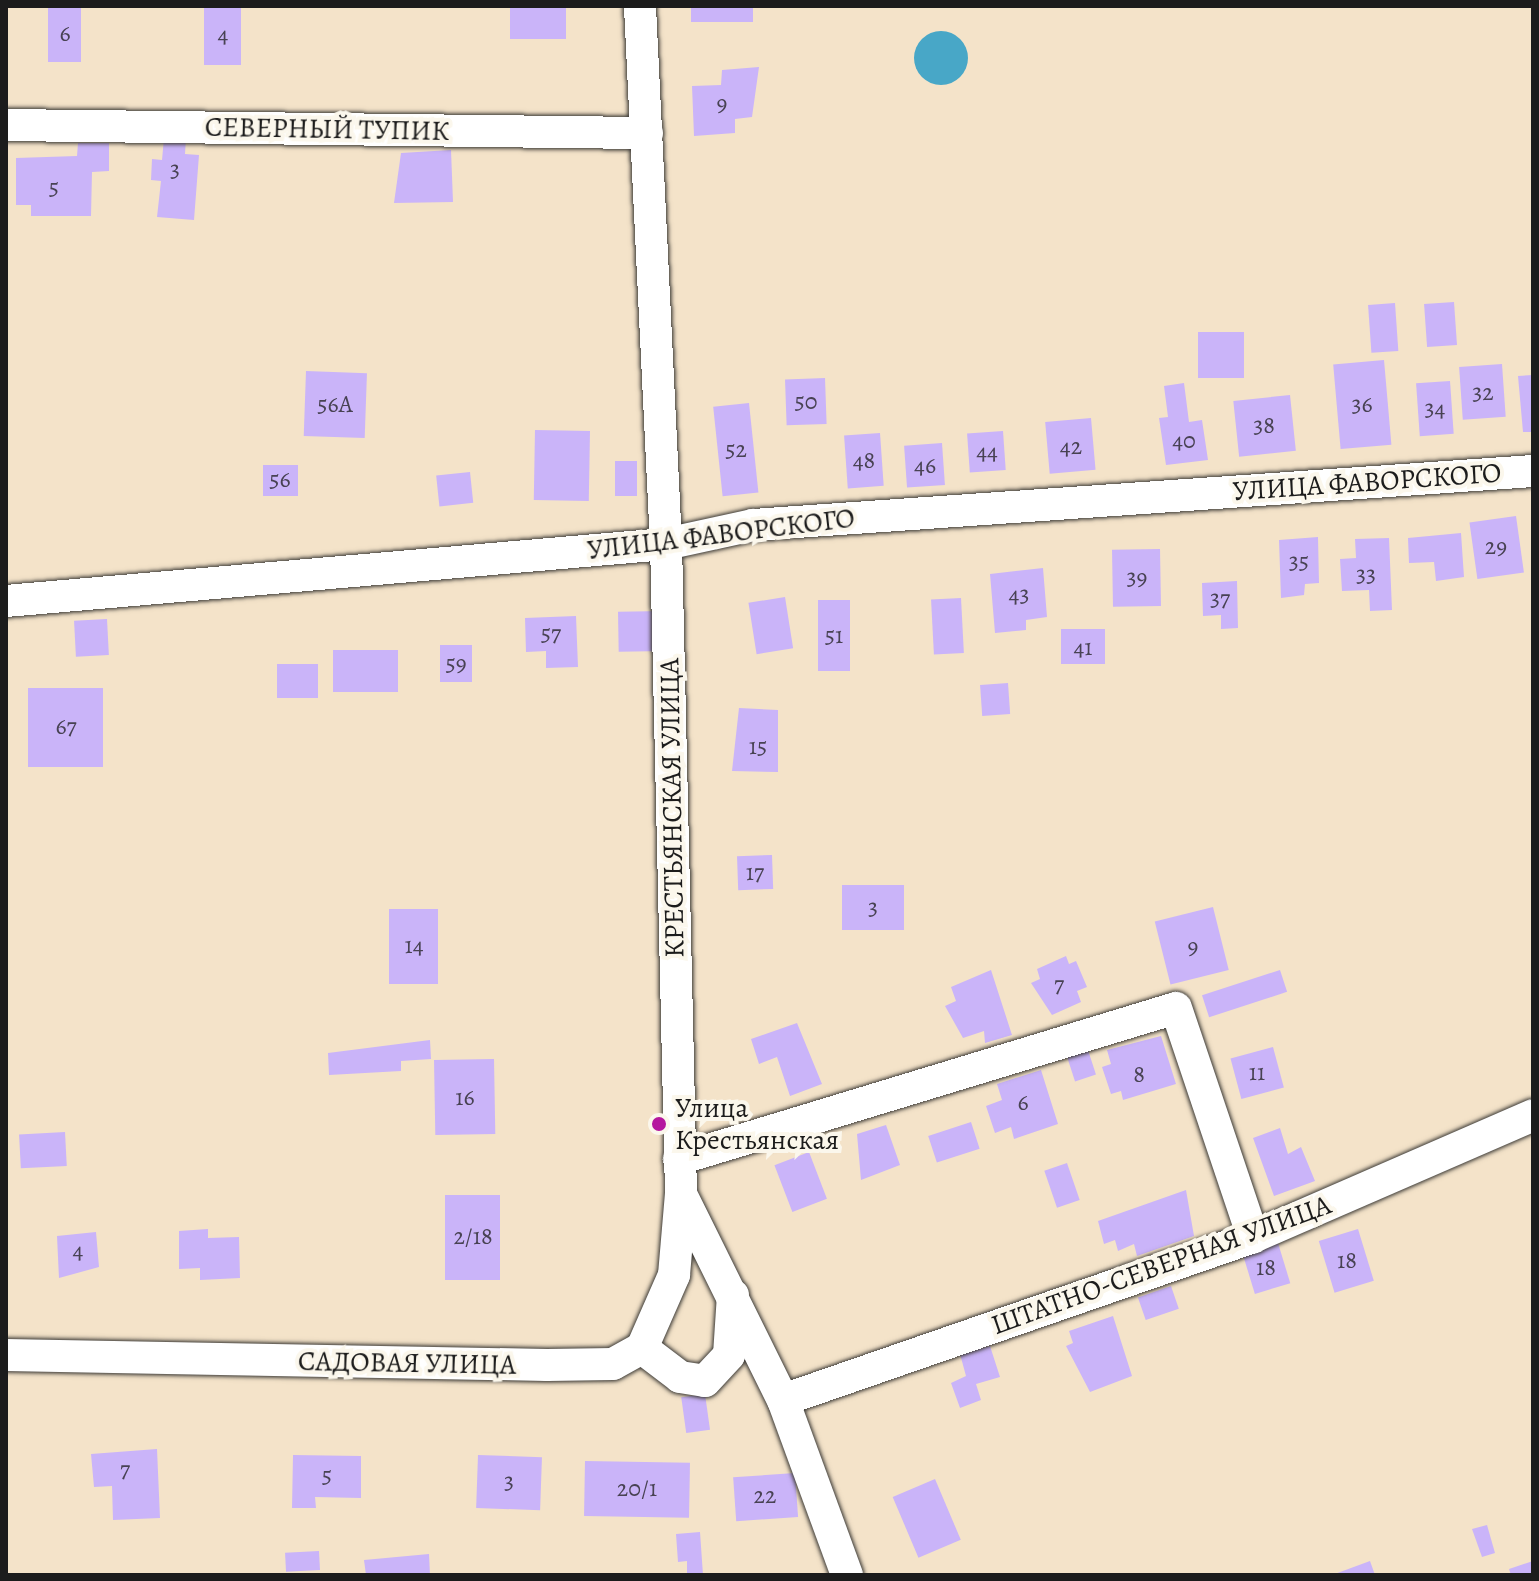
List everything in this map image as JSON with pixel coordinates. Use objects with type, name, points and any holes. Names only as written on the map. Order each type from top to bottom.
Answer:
[{"type":"street","name":"КРЕСТЬЯНСКАЯ УЛИЦА","points":[[640,6],[666,544],[681,1194],[733,1287],[783,1400],[847,1575]]},
{"type":"street","name":"СЕВЕРНЫЙ ТУПИК","points":[[6,125],[647,133]]},
{"type":"street","name":"УЛИЦА ФАВОРСКОГО","points":[[6,601],[666,544],[753,525],[1533,471]]},
{"type":"street","points":[[679,1159],[1176,1008],[1253,1237]]},
{"type":"street","name":"ШТАТНО-СЕВЕРНАЯ УЛИЦА","points":[[783,1400],[1253,1237],[1533,1115]]},
{"type":"street","points":[[681,1194],[674,1275],[642,1348],[680,1377],[705,1381],[729,1355],[733,1287]]},
{"type":"street","name":"САДОВАЯ УЛИЦА","points":[[6,1355],[547,1365],[613,1364],[642,1348]]},
{"type":"water","points":[[941,31],[960,39],[968,58],[960,77],[941,85],[922,77],[914,58],[922,39]]},
{"type":"building","points":[[48,6],[81,6],[81,62],[48,62]]},
{"type":"building","points":[[204,6],[241,6],[241,65],[204,65]]},
{"type":"building","points":[[510,6],[566,6],[566,39],[510,39]]},
{"type":"building","points":[[691,6],[753,6],[753,22],[691,22]]},
{"type":"building","points":[[759,67],[752,117],[735,119],[735,133],[694,136],[692,86],[721,85],[722,70]]},
{"type":"building","points":[[164,138],[186,138],[185,154],[199,155],[194,220],[157,217],[161,181],[151,180],[152,159],[162,160]]},
{"type":"building","points":[[78,143],[109,143],[109,171],[92,172],[91,216],[31,216],[31,205],[16,205],[16,158],[77,156]]},
{"type":"building","points":[[451,150],[453,202],[394,203],[401,153]]},
{"type":"building","points":[[1454,302],[1457,345],[1427,347],[1424,304]]},
{"type":"building","points":[[1395,303],[1398,351],[1371,353],[1368,305]]},
{"type":"building","points":[[1198,332],[1244,332],[1244,378],[1198,378]]},
{"type":"building","points":[[1384,360],[1391,445],[1341,449],[1333,364]]},
{"type":"building","points":[[1502,364],[1506,417],[1463,420],[1459,367]]},
{"type":"building","points":[[306,371],[367,373],[365,438],[304,436]]},
{"type":"building","points":[[1533,375],[1533,432],[1523,432],[1518,376]]},
{"type":"building","points":[[825,378],[827,424],[787,425],[785,379]]},
{"type":"building","points":[[1450,381],[1454,434],[1420,436],[1416,383]]},
{"type":"building","points":[[1184,383],[1189,422],[1202,420],[1208,460],[1166,465],[1159,418],[1168,417],[1164,386]]},
{"type":"building","points":[[1290,395],[1296,451],[1239,457],[1233,401]]},
{"type":"building","points":[[749,403],[758,493],[723,496],[713,407]]},
{"type":"building","points":[[1091,418],[1096,470],[1050,474],[1045,422]]},
{"type":"building","points":[[535,430],[590,431],[589,501],[534,500]]},
{"type":"building","points":[[1003,431],[1006,470],[970,472],[967,434]]},
{"type":"building","points":[[880,433],[884,486],[848,488],[844,436]]},
{"type":"building","points":[[942,443],[945,485],[907,488],[904,446]]},
{"type":"building","points":[[615,461],[637,461],[637,496],[615,496]]},
{"type":"building","points":[[263,465],[298,465],[298,496],[263,496]]},
{"type":"building","points":[[470,472],[473,503],[439,506],[436,476]]},
{"type":"building","points":[[1516,516],[1524,572],[1477,579],[1469,523]]},
{"type":"building","points":[[1461,533],[1464,577],[1436,581],[1434,562],[1409,563],[1408,538]]},
{"type":"building","points":[[1318,537],[1319,583],[1305,584],[1304,595],[1281,598],[1279,540]]},
{"type":"building","points":[[1389,538],[1392,610],[1370,611],[1369,590],[1342,591],[1340,559],[1356,558],[1355,539]]},
{"type":"building","points":[[1160,549],[1161,606],[1113,607],[1112,550]]},
{"type":"building","points":[[1043,568],[1047,617],[1026,620],[1026,630],[995,633],[990,574]]},
{"type":"building","points":[[1237,581],[1238,628],[1221,629],[1221,615],[1203,616],[1202,583]]},
{"type":"building","points":[[785,597],[793,648],[757,654],[748,603]]},
{"type":"building","points":[[961,598],[964,653],[934,654],[931,600]]},
{"type":"building","points":[[818,600],[850,600],[850,671],[818,671]]},
{"type":"building","points":[[665,611],[666,651],[619,652],[618,612]]},
{"type":"building","points":[[576,616],[578,667],[546,668],[546,651],[526,652],[525,618]]},
{"type":"building","points":[[107,619],[109,655],[76,657],[74,621]]},
{"type":"building","points":[[1061,629],[1105,629],[1105,664],[1061,664]]},
{"type":"building","points":[[440,645],[472,645],[472,682],[440,682]]},
{"type":"building","points":[[333,650],[398,650],[398,692],[333,692]]},
{"type":"building","points":[[277,664],[318,664],[318,698],[277,698]]},
{"type":"building","points":[[1008,683],[1010,714],[982,716],[980,685]]},
{"type":"building","points":[[28,688],[103,688],[103,767],[28,767]]},
{"type":"building","points":[[739,708],[778,710],[778,772],[732,771]]},
{"type":"building","points":[[772,855],[773,889],[738,890],[737,856]]},
{"type":"building","points":[[842,885],[904,885],[904,930],[842,930]]},
{"type":"building","points":[[1213,907],[1229,970],[1171,985],[1155,922]]},
{"type":"building","points":[[389,909],[438,909],[438,984],[389,984]]},
{"type":"building","points":[[1066,956],[1069,964],[1076,961],[1087,987],[1077,991],[1081,1002],[1052,1015],[1031,983],[1040,979],[1037,969]]},
{"type":"building","points":[[991,970],[1012,1035],[985,1043],[984,1031],[963,1038],[945,1006],[956,1001],[951,987]]},
{"type":"building","points":[[1280,970],[1287,992],[1209,1017],[1202,995]]},
{"type":"building","points":[[797,1023],[822,1084],[790,1096],[777,1057],[759,1064],[751,1039]]},
{"type":"building","points":[[1161,1036],[1176,1084],[1123,1100],[1121,1091],[1111,1094],[1102,1067],[1111,1064],[1107,1050]]},
{"type":"building","points":[[430,1040],[431,1059],[401,1061],[401,1071],[329,1075],[328,1053]]},
{"type":"building","points":[[1087,1047],[1096,1075],[1075,1081],[1066,1054]]},
{"type":"building","points":[[1273,1047],[1284,1088],[1241,1099],[1230,1058]]},
{"type":"building","points":[[494,1059],[495,1134],[435,1135],[434,1060]]},
{"type":"building","points":[[1041,1070],[1058,1124],[1014,1139],[1011,1127],[995,1133],[986,1106],[1002,1100],[997,1084]]},
{"type":"building","points":[[971,1122],[980,1149],[937,1163],[928,1136]]},
{"type":"building","points":[[886,1125],[900,1165],[861,1180],[857,1134]]},
{"type":"building","points":[[1280,1128],[1288,1154],[1301,1147],[1315,1181],[1274,1196],[1253,1138]]},
{"type":"building","points":[[65,1132],[67,1166],[21,1168],[19,1134]]},
{"type":"building","points":[[809,1152],[827,1199],[792,1212],[774,1165]]},
{"type":"building","points":[[1067,1163],[1080,1200],[1057,1208],[1044,1171]]},
{"type":"building","points":[[1186,1190],[1194,1236],[1137,1256],[1134,1244],[1118,1251],[1115,1240],[1104,1244],[1098,1221]]},
{"type":"building","points":[[445,1195],[500,1195],[500,1280],[445,1280]]},
{"type":"building","points":[[208,1229],[208,1238],[239,1237],[240,1278],[200,1280],[200,1268],[179,1269],[179,1231]]},
{"type":"building","points":[[1358,1229],[1374,1281],[1335,1293],[1319,1241]]},
{"type":"building","points":[[96,1232],[99,1267],[59,1278],[57,1236]]},
{"type":"building","points":[[1278,1243],[1290,1283],[1255,1294],[1243,1254]]},
{"type":"building","points":[[1171,1286],[1179,1309],[1146,1320],[1138,1297]]},
{"type":"building","points":[[1113,1316],[1132,1376],[1090,1392],[1066,1346],[1073,1343],[1069,1331]]},
{"type":"building","points":[[990,1346],[1000,1377],[976,1384],[981,1400],[960,1408],[951,1383],[966,1376],[960,1354]]},
{"type":"building","points":[[705,1394],[710,1430],[686,1433],[681,1397]]},
{"type":"building","points":[[157,1449],[160,1518],[113,1520],[112,1486],[94,1487],[91,1454]]},
{"type":"building","points":[[293,1455],[361,1456],[361,1498],[315,1497],[316,1508],[292,1508]]},
{"type":"building","points":[[478,1455],[542,1457],[540,1510],[476,1508]]},
{"type":"building","points":[[585,1461],[690,1463],[689,1518],[584,1516]]},
{"type":"building","points":[[795,1473],[798,1517],[736,1521],[733,1477]]},
{"type":"building","points":[[935,1479],[961,1540],[918,1558],[893,1497]]},
{"type":"building","points":[[1487,1525],[1495,1553],[1482,1557],[1472,1529]]},
{"type":"building","points":[[700,1532],[703,1575],[687,1575],[687,1561],[678,1562],[676,1534]]},
{"type":"building","points":[[319,1551],[320,1570],[286,1572],[285,1553]]},
{"type":"building","points":[[429,1554],[430,1575],[366,1575],[364,1560]]},
{"type":"building","points":[[1370,1561],[1375,1575],[1332,1575]]},
{"type":"building","points":[[1533,1561],[1533,1575],[1511,1575],[1509,1569]]},
{"type":"place","name":"Улица Крестьянская","points":[[659,1124]]}]
